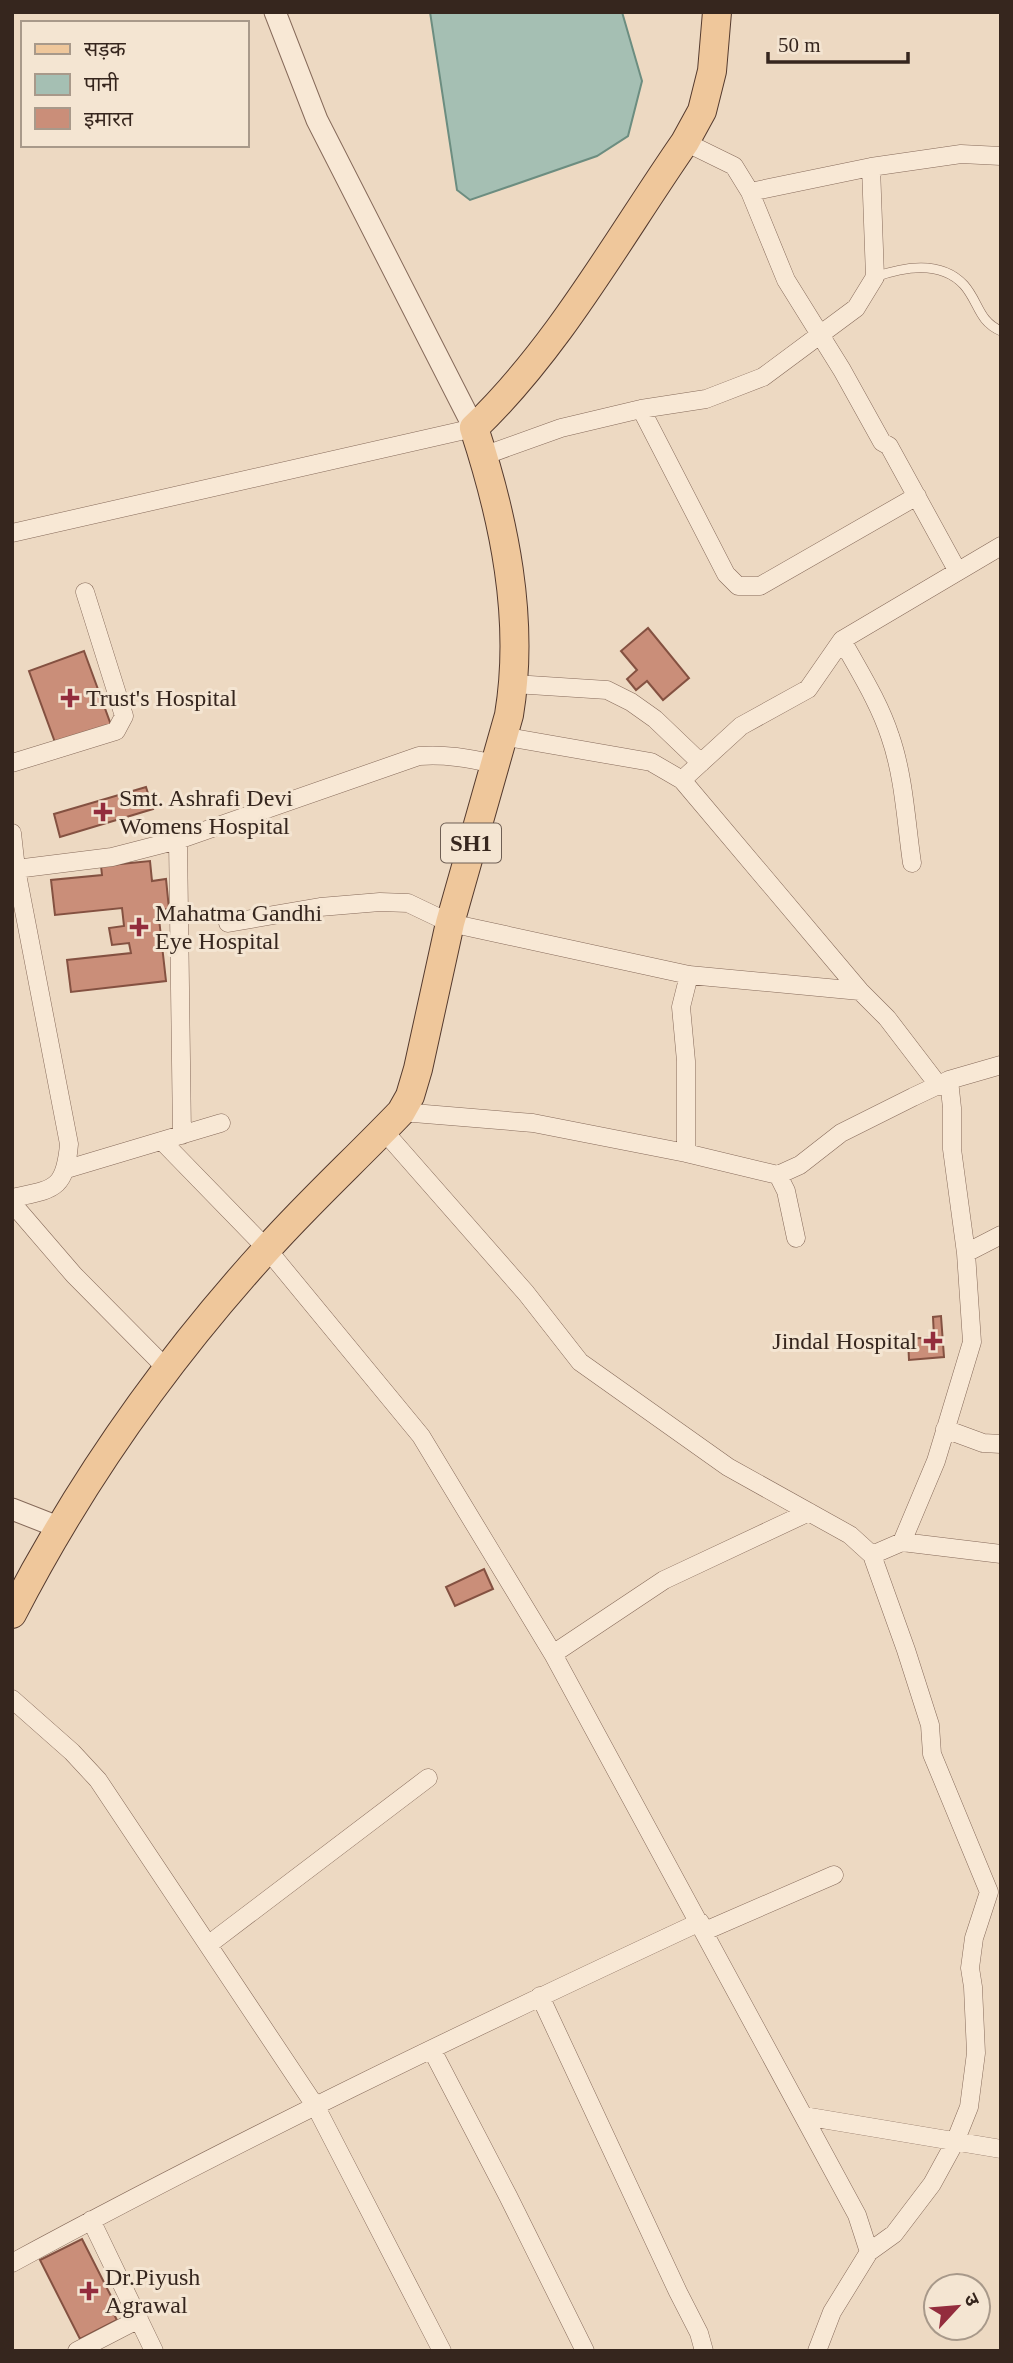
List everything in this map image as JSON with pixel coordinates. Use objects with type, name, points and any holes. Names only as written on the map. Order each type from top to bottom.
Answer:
[{"type":"main road","points":[[474,428],[502,401],[531,366],[685,142],[702,110],[712,71],[717,12]]},
{"type":"main road","name":"SH1","points":[[12,1614],[58,1527],[167,1369],[267,1249],[392,1121],[410,1096],[450,923],[509,715],[514,684],[513,606],[497,506],[474,428]]},
{"type":"street","points":[[12,533],[474,428],[317,120],[275,12]]},
{"type":"street","points":[[685,142],[734,166],[750,192],[786,280],[842,370],[882,442],[889,446],[957,570]]},
{"type":"street","points":[[750,192],[871,167],[961,154],[1001,156]]},
{"type":"street","points":[[483,456],[561,428],[640,409],[706,399],[763,377],[856,308],[875,277],[871,167]]},
{"type":"street","points":[[640,409],[726,574],[738,586],[760,586],[917,496]]},
{"type":"street","points":[[682,780],[741,726],[808,689],[842,640],[1001,546]]},
{"type":"street","points":[[12,763],[116,731],[123,722],[124,716],[85,592]]},
{"type":"street","points":[[842,640],[891,737],[912,863]]},
{"type":"street","points":[[514,684],[607,690],[631,702],[655,719],[701,763]]},
{"type":"street","points":[[502,736],[651,762],[682,780],[860,991],[944,1083],[966,1253],[972,1342],[936,1461],[902,1542]]},
{"type":"street","points":[[16,869],[112,857],[178,840],[419,756],[440,754],[494,764]]},
{"type":"street","points":[[12,833],[16,869],[69,1144],[67,1169],[52,1189],[12,1200],[75,1275],[167,1369]]},
{"type":"street","points":[[178,840],[182,1135]]},
{"type":"street","points":[[228,923],[320,907],[380,902],[408,903],[450,923],[690,975],[860,991]]},
{"type":"street","points":[[685,1153],[686,1061],[681,1007],[690,975]]},
{"type":"street","points":[[392,1121],[533,1123],[685,1153],[778,1175],[800,1165],[841,1133],[944,1083],[1001,1065]]},
{"type":"street","points":[[392,1121],[580,1362],[728,1467],[850,1535],[872,1555],[930,1725],[932,1754],[995,1894],[974,1938],[970,1968],[976,2053],[969,2107],[955,2142],[932,2184],[894,2234],[869,2252],[832,2312],[817,2351]]},
{"type":"street","points":[[67,1169],[221,1124]]},
{"type":"street","points":[[162,1141],[267,1249],[421,1436],[553,1654],[857,2216],[869,2252]]},
{"type":"street","points":[[778,1175],[786,1191],[796,1238]]},
{"type":"street","points":[[966,1253],[1001,1236]]},
{"type":"street","points":[[945,1429],[983,1443],[1001,1444]]},
{"type":"street","points":[[12,1509],[58,1527]]},
{"type":"street","points":[[553,1654],[664,1580],[809,1512]]},
{"type":"street","points":[[872,1555],[902,1542],[1001,1554]]},
{"type":"street","points":[[12,1699],[99,1780],[316,2107],[442,2351]]},
{"type":"street","points":[[208,1945],[428,1778]]},
{"type":"street","points":[[12,2263],[90,2220],[540,1996],[702,1926],[834,1875]]},
{"type":"street","points":[[540,1996],[699,2333],[704,2351]]},
{"type":"street","points":[[432,2050],[585,2351]]},
{"type":"street","points":[[804,2116],[1001,2149]]},
{"type":"street","points":[[90,2220],[154,2351]]},
{"type":"street","points":[[77,2351],[139,2319]]},
{"type":"lane","points":[[875,277],[898,268],[918,267],[952,275],[964,286],[988,326],[1001,331]]},
{"type":"water","points":[[430,12],[622,12],[642,81],[628,136],[597,156],[470,200],[457,190]]},
{"type":"building","points":[[648,628],[689,678],[663,700],[647,681],[636,690],[627,679],[637,670],[621,651]]},
{"type":"building","name":"Trust's Hospital","points":[[84,651],[111,725],[56,745],[29,671]]},
{"type":"building","name":"Smt. Ashrafi Devi Womens Hospital","points":[[146,787],[153,809],[60,837],[54,814]]},
{"type":"building","name":"Mahatma Gandhi Eye Hospital","points":[[150,861],[152,881],[166,879],[169,909],[158,910],[166,981],[71,992],[67,960],[131,953],[129,943],[112,945],[109,928],[124,926],[122,908],[55,915],[51,880],[102,875],[101,866]]},
{"type":"building","points":[[941,1316],[944,1357],[909,1360],[908,1339],[934,1337],[933,1317]]},
{"type":"building","points":[[484,1569],[493,1589],[455,1606],[446,1587]]},
{"type":"building","points":[[82,2239],[115,2304],[110,2307],[117,2320],[80,2339],[40,2260]]},
{"type":"place","name":"Trust's Hospital","points":[[70,698]]},
{"type":"place","name":"Smt. Ashrafi Devi Womens Hospital","points":[[103,812]]},
{"type":"place","name":"Mahatma Gandhi Eye Hospital","points":[[139,927]]},
{"type":"place","name":"Jindal Hospital","points":[[933,1341]]},
{"type":"place","name":"Dr.Piyush Agrawal","points":[[89,2291]]}]
